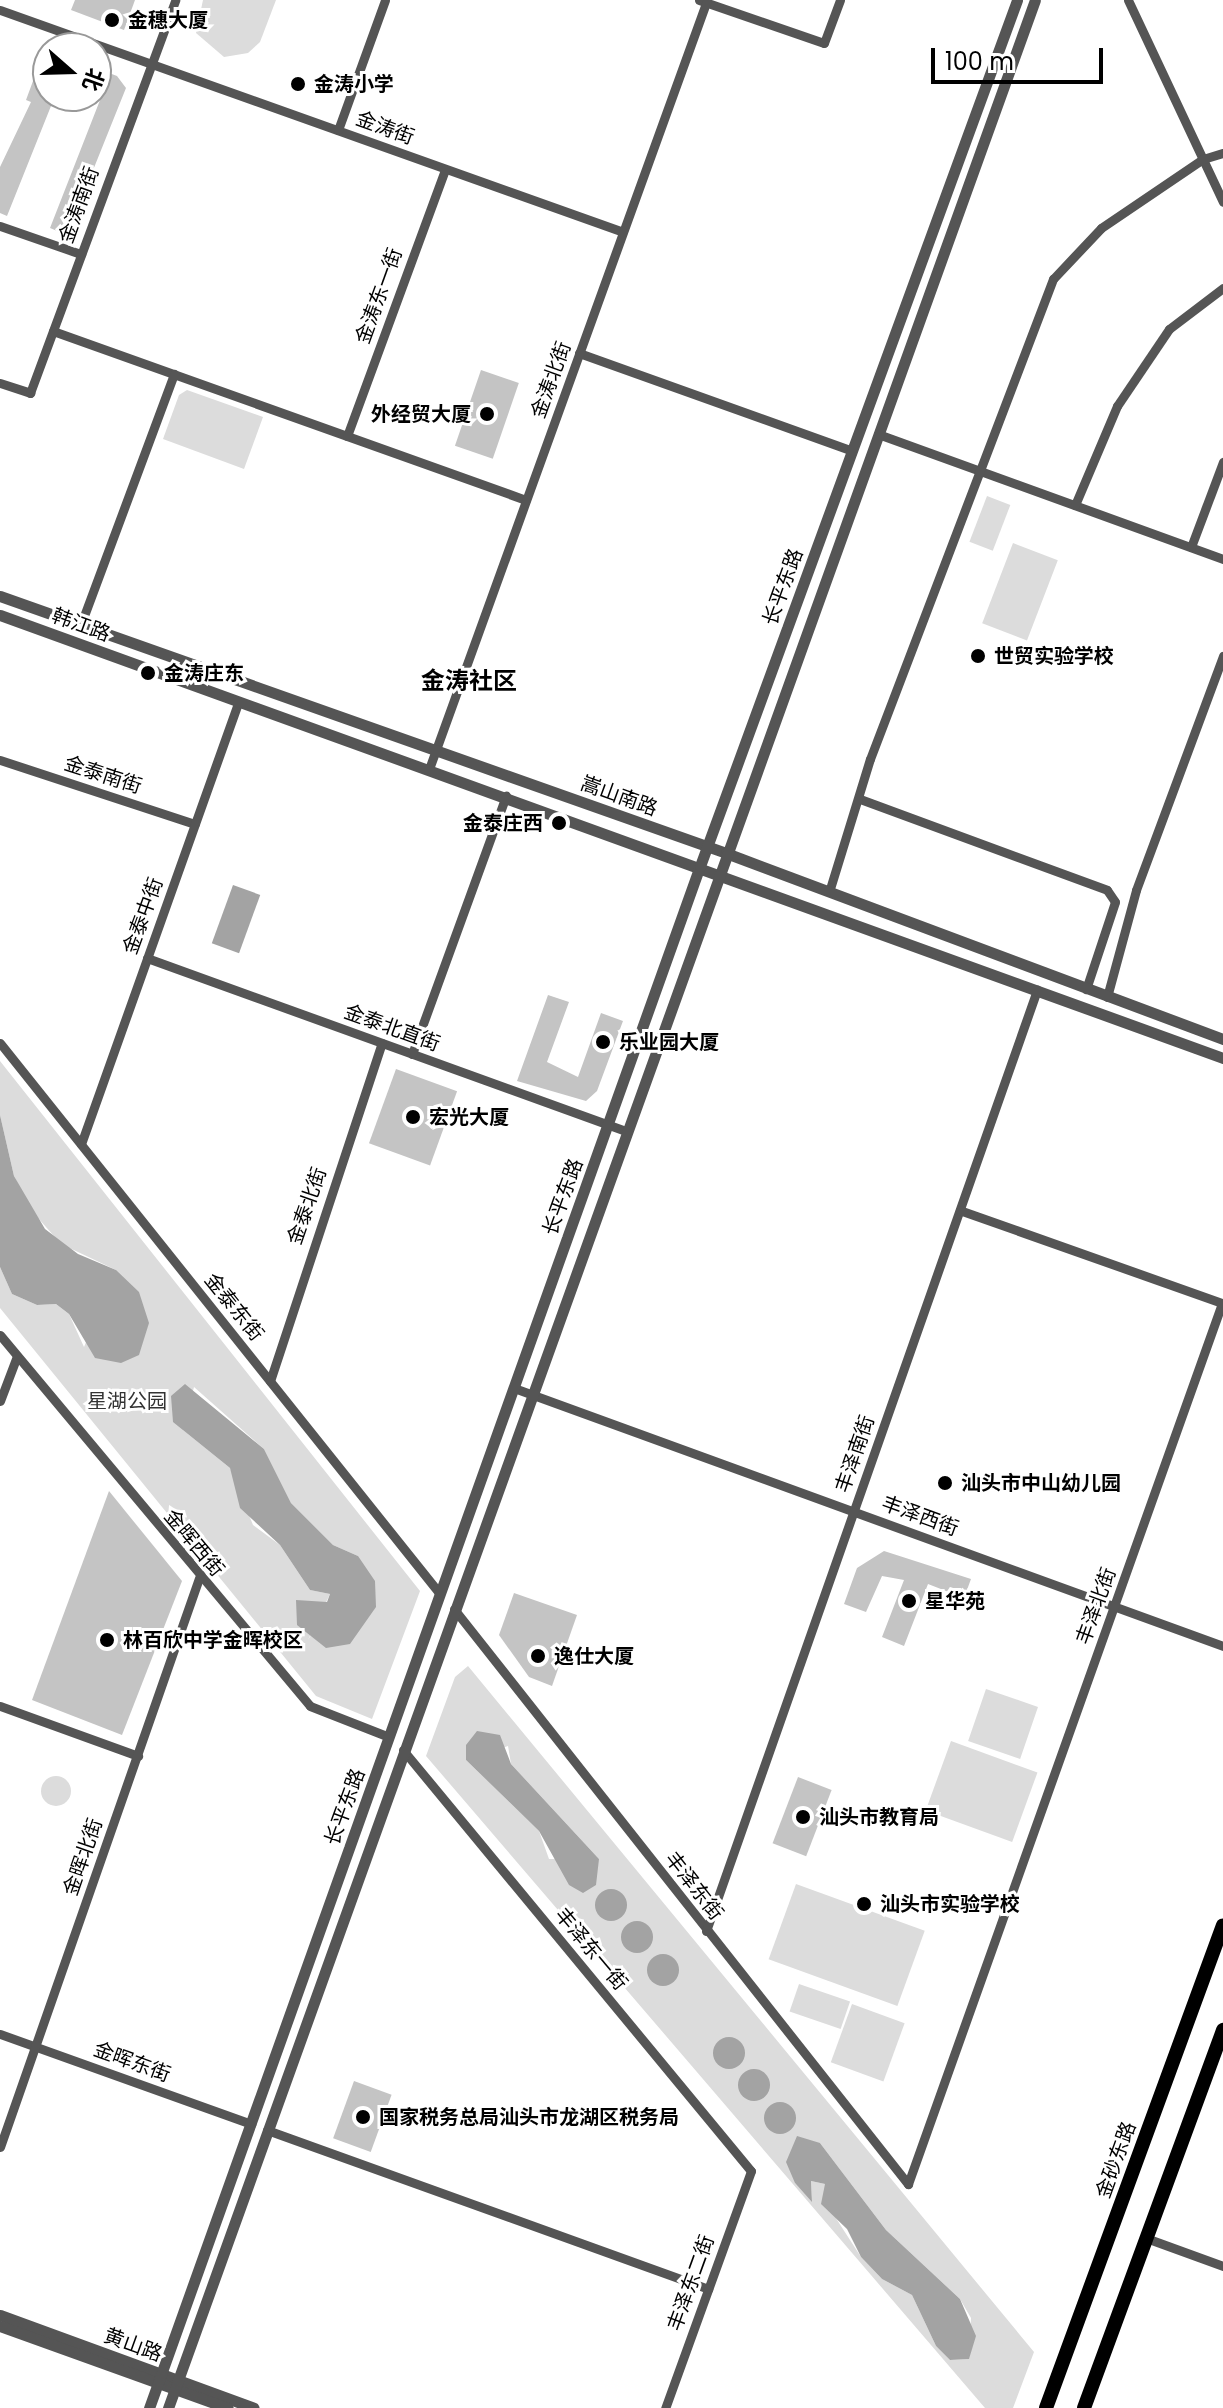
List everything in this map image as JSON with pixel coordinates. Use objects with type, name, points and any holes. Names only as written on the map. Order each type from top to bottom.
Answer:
[{"type":"main road","name":"金砂东路","points":[[1046,2408],[1223,1925]]},
{"type":"main road","points":[[1084,2408],[1223,2030]]},
{"type":"street","name":"金涛南街","points":[[0,383],[30,393],[175,0]]},
{"type":"street","points":[[338,130],[385,0]]},
{"type":"street","points":[[702,1],[824,43],[840,0]]},
{"type":"street","name":"长平东路","points":[[149,2408],[707,846],[1017,0]]},
{"type":"street","name":"长平东路","points":[[168,2408],[1035,0]]},
{"type":"street","points":[[1128,0],[1223,202]]},
{"type":"street","name":"金涛北街","points":[[429,769],[623,232],[702,1]]},
{"type":"street","name":"金涛街","points":[[0,10],[623,232]]},
{"type":"street","points":[[829,892],[979,471],[1053,279],[1101,228],[1203,159],[1223,153]]},
{"type":"street","name":"金涛东一街","points":[[347,436],[445,169]]},
{"type":"street","points":[[0,226],[81,254]]},
{"type":"street","points":[[1075,505],[1117,406],[1169,329],[1223,288]]},
{"type":"street","points":[[53,331],[526,500]]},
{"type":"street","points":[[579,353],[852,451]]},
{"type":"street","points":[[81,624],[174,374]]},
{"type":"street","points":[[878,434],[1223,559]]},
{"type":"street","points":[[1191,547],[1223,462]]},
{"type":"street","name":"嵩山南路","points":[[0,596],[707,846],[1223,1039]]},
{"type":"street","name":"韩江路","points":[[0,615],[150,669]]},
{"type":"street","points":[[1107,997],[1136,890],[1223,656]]},
{"type":"street","name":"嵩山南路","points":[[150,669],[719,872],[1223,1058]]},
{"type":"street","name":"金泰中街","points":[[81,1144],[239,701]]},
{"type":"street","name":"金泰南街","points":[[0,760],[195,824]]},
{"type":"street","points":[[412,1054],[506,796]]},
{"type":"street","points":[[860,799],[1107,890],[1115,902],[1086,989]]},
{"type":"street","name":"金泰北直街","points":[[147,958],[626,1131]]},
{"type":"street","name":"丰泽南街","points":[[706,1931],[1037,990]]},
{"type":"street","name":"金泰东街","points":[[0,1043],[440,1594]]},
{"type":"street","name":"金泰北街","points":[[270,1381],[382,1043]]},
{"type":"street","name":"丰泽北街","points":[[908,2184],[1222,1303],[960,1210]]},
{"type":"street","name":"金晖西街","points":[[0,1335],[199,1578],[310,1706],[389,1737]]},
{"type":"street","points":[[0,1401],[17,1356]]},
{"type":"street","name":"丰泽西街","points":[[514,1388],[1223,1646]]},
{"type":"street","name":"金晖北街","points":[[0,2147],[199,1578]]},
{"type":"street","name":"丰泽东街","points":[[454,1609],[908,2184]]},
{"type":"street","points":[[0,1706],[138,1756]]},
{"type":"street","name":"丰泽东一街","points":[[403,1750],[751,2171]]},
{"type":"street","name":"金晖东街","points":[[0,2034],[251,2124]]},
{"type":"street","points":[[267,2130],[708,2289]]},
{"type":"street","name":"丰泽东二街","points":[[665,2408],[751,2171]]},
{"type":"street","points":[[1146,2238],[1223,2266]]},
{"type":"street","name":"黄山路","points":[[0,2315],[160,2379]]},
{"type":"street","name":"黄山路","points":[[0,2326],[254,2408]]},
{"type":"street","name":"黄山路","points":[[177,2385],[228,2408]]},
{"type":"green space","points":[[203,0],[276,0],[260,42],[248,53],[224,57],[196,33]]},
{"type":"green space","points":[[187,390],[263,417],[244,469],[163,439],[179,395]]},
{"type":"green space","points":[[987,496],[1010,505],[993,551],[969,542]]},
{"type":"green space","points":[[1013,543],[1058,560],[1027,640],[982,623]]},
{"type":"green space","name":"星湖公园","points":[[0,1061],[420,1591],[372,1719],[316,1696],[0,1308],[0,1267],[12,1294],[37,1305],[56,1304],[69,1314],[84,1347],[116,1270],[61,1244],[31,1210],[14,1176],[0,1115]],"holes":[[[194,1387],[264,1449],[291,1503],[333,1545],[358,1556],[308,1640],[330,1594],[310,1590],[280,1545],[253,1525],[230,1468],[183,1430]]]},
{"type":"green space","points":[[468,1666],[1034,2352],[1013,2408],[985,2408],[426,1756],[455,1677]],"holes":[[[508,1746],[511,1764],[599,1859],[549,1859],[539,1831],[466,1760]],[[820,2143],[886,2230],[960,2299],[971,2318],[969,2359],[950,2360],[936,2346],[912,2295],[882,2279],[861,2257],[830,2209],[825,2184],[811,2181],[812,2201],[795,2183]]]},
{"type":"green space","points":[[986,1689],[1038,1707],[1020,1759],[968,1741]]},
{"type":"green space","points":[[951,1741],[1037,1772],[1012,1842],[926,1811]]},
{"type":"green space","points":[[56,1776],[62,1777],[70,1785],[70,1797],[62,1805],[56,1806],[50,1805],[42,1797],[41,1791],[42,1785],[50,1777]]},
{"type":"green space","points":[[796,1884],[925,1931],[897,2006],[769,1959]]},
{"type":"green space","points":[[799,1984],[850,2002],[841,2029],[790,2011]]},
{"type":"green space","points":[[852,2004],[905,2023],[883,2081],[831,2062]]},
{"type":"shaded area","points":[[233,885],[260,895],[239,953],[212,943]]},
{"type":"shaded area","points":[[0,1115],[14,1176],[45,1229],[78,1254],[116,1270],[139,1292],[149,1323],[139,1355],[121,1363],[95,1358],[69,1314],[56,1304],[37,1305],[12,1294],[0,1267]]},
{"type":"shaded area","points":[[185,1384],[264,1449],[291,1503],[333,1545],[358,1556],[375,1581],[376,1607],[350,1644],[326,1648],[297,1625],[296,1600],[327,1602],[330,1594],[310,1590],[280,1545],[240,1508],[230,1468],[173,1422],[171,1396]]},
{"type":"shaded area","points":[[477,1731],[500,1735],[511,1764],[599,1859],[596,1885],[583,1893],[569,1885],[539,1831],[466,1760],[466,1745]]},
{"type":"shaded area","points":[[611,1889],[622,1894],[627,1905],[622,1916],[611,1921],[600,1916],[595,1905],[600,1894]]},
{"type":"shaded area","points":[[637,1921],[648,1926],[653,1937],[648,1948],[637,1953],[626,1948],[621,1937],[626,1926]]},
{"type":"shaded area","points":[[663,1954],[674,1959],[679,1970],[674,1981],[663,1986],[652,1981],[647,1970],[652,1959]]},
{"type":"shaded area","points":[[729,2037],[740,2042],[745,2053],[740,2064],[729,2069],[718,2064],[713,2053],[718,2042]]},
{"type":"shaded area","points":[[754,2069],[765,2074],[770,2085],[765,2096],[754,2101],[743,2096],[738,2085],[743,2074]]},
{"type":"shaded area","points":[[780,2102],[791,2107],[796,2118],[791,2129],[780,2134],[769,2129],[764,2118],[769,2107]]},
{"type":"shaded area","points":[[797,2136],[820,2143],[886,2230],[960,2299],[976,2336],[969,2359],[950,2360],[936,2346],[912,2295],[882,2279],[861,2257],[847,2229],[821,2204],[825,2184],[811,2181],[812,2202],[795,2183],[786,2162]]},
{"type":"building","name":"金穗大厦","points":[[75,0],[135,0],[124,30],[71,10]]},
{"type":"building","points":[[112,74],[117,76],[126,88],[67,235],[50,228],[95,112],[112,112]]},
{"type":"building","points":[[32,84],[32,112],[49,112],[7,216],[0,213],[0,167],[31,102],[26,100]]},
{"type":"building","name":"外经贸大厦","points":[[481,370],[519,383],[493,459],[455,446]]},
{"type":"building","name":"乐业园大厦","points":[[548,995],[569,1002],[547,1062],[578,1077],[601,1013],[623,1021],[597,1091],[586,1101],[517,1081]]},
{"type":"building","name":"宏光大厦","points":[[396,1069],[457,1091],[430,1165],[369,1143]]},
{"type":"building","name":"林百欣中学金晖校区","points":[[109,1491],[182,1581],[122,1735],[32,1700]]},
{"type":"building","name":"星华苑","points":[[884,1551],[971,1579],[964,1598],[928,1584],[904,1646],[882,1637],[904,1580],[882,1576],[866,1612],[844,1604],[857,1568]]},
{"type":"building","name":"逸仕大厦","points":[[514,1593],[577,1615],[552,1686],[529,1677],[499,1635]]},
{"type":"building","name":"汕头市教育局","points":[[798,1777],[832,1790],[806,1856],[773,1843]]},
{"type":"building","name":"国家税务总局汕头市龙湖区税务局","points":[[354,2081],[392,2095],[371,2152],[333,2138]]},
{"type":"place","name":"金穗大厦","points":[[112,20]]},
{"type":"place","name":"金涛小学","points":[[298,84]]},
{"type":"place","name":"外经贸大厦","points":[[487,414]]},
{"type":"place","name":"世贸实验学校","points":[[978,656]]},
{"type":"place","name":"金涛庄东","points":[[148,673]]},
{"type":"place","name":"金泰庄西","points":[[559,823]]},
{"type":"place","name":"乐业园大厦","points":[[603,1042]]},
{"type":"place","name":"宏光大厦","points":[[413,1117]]},
{"type":"place","name":"汕头市中山幼儿园","points":[[945,1483]]},
{"type":"place","name":"星华苑","points":[[909,1601]]},
{"type":"place","name":"林百欣中学金晖校区","points":[[107,1640]]},
{"type":"place","name":"逸仕大厦","points":[[538,1656]]},
{"type":"place","name":"汕头市教育局","points":[[803,1817]]},
{"type":"place","name":"汕头市实验学校","points":[[864,1904]]},
{"type":"place","name":"国家税务总局汕头市龙湖区税务局","points":[[363,2117]]},
{"type":"district","name":"金涛社区","points":[[469,681]]}]
